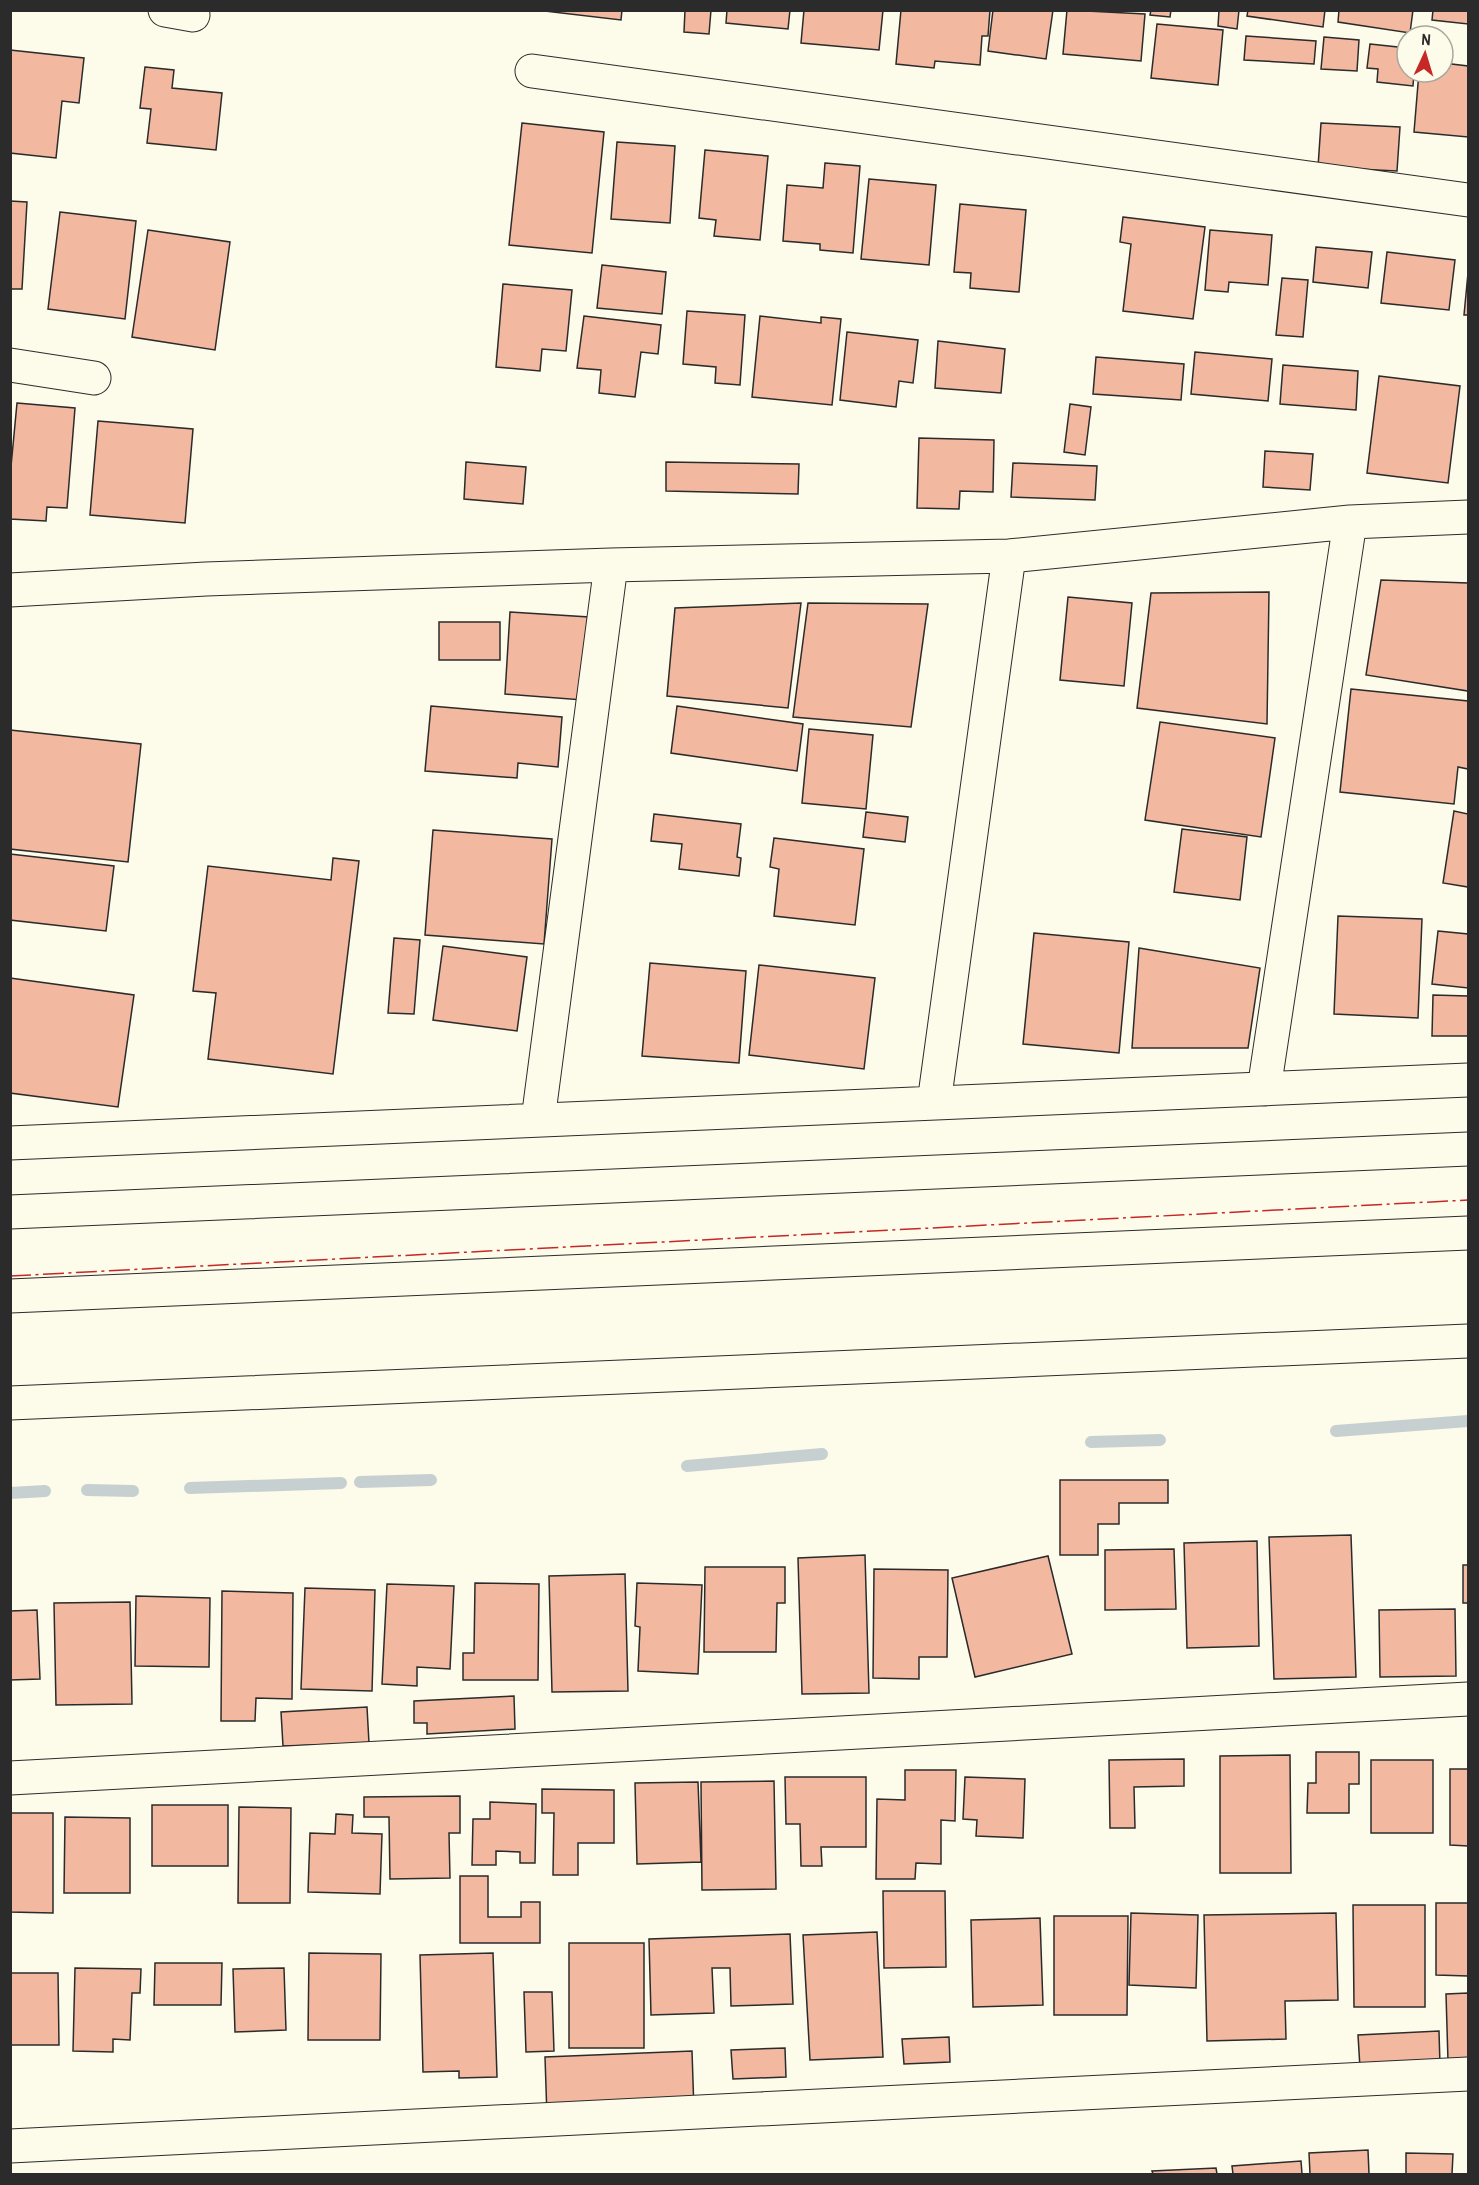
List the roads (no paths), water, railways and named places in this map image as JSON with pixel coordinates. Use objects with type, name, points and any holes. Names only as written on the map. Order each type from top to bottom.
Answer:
[{"type":"street","points":[[532,71],[1468,200]]},
{"type":"street","points":[[10,365],[94,378]]},
{"type":"street","points":[[10,590],[206,579],[611,565],[1009,556],[1350,522],[1468,516]]},
{"type":"street","points":[[1264,1089],[1350,522]]},
{"type":"street","points":[[934,1103],[1009,556]]},
{"type":"street","points":[[538,1120],[611,565]]},
{"type":"street","points":[[10,1143],[1468,1080]]},
{"type":"street","points":[[10,1212],[1468,1149]]},
{"type":"street","points":[[10,1296],[1468,1233]]},
{"type":"street","points":[[10,1403],[1468,1341]]},
{"type":"street","points":[[10,1778],[1468,1699]]},
{"type":"street","points":[[10,2146],[1468,2074]]},
{"type":"waterway","points":[[1336,1431],[1468,1421]]},
{"type":"waterway","points":[[1091,1442],[1160,1440]]},
{"type":"waterway","points":[[687,1466],[822,1454]]},
{"type":"waterway","points":[[360,1482],[431,1480]]},
{"type":"waterway","points":[[190,1488],[341,1483]]},
{"type":"waterway","points":[[87,1490],[133,1491]]},
{"type":"waterway","points":[[10,1493],[45,1491]]}]
